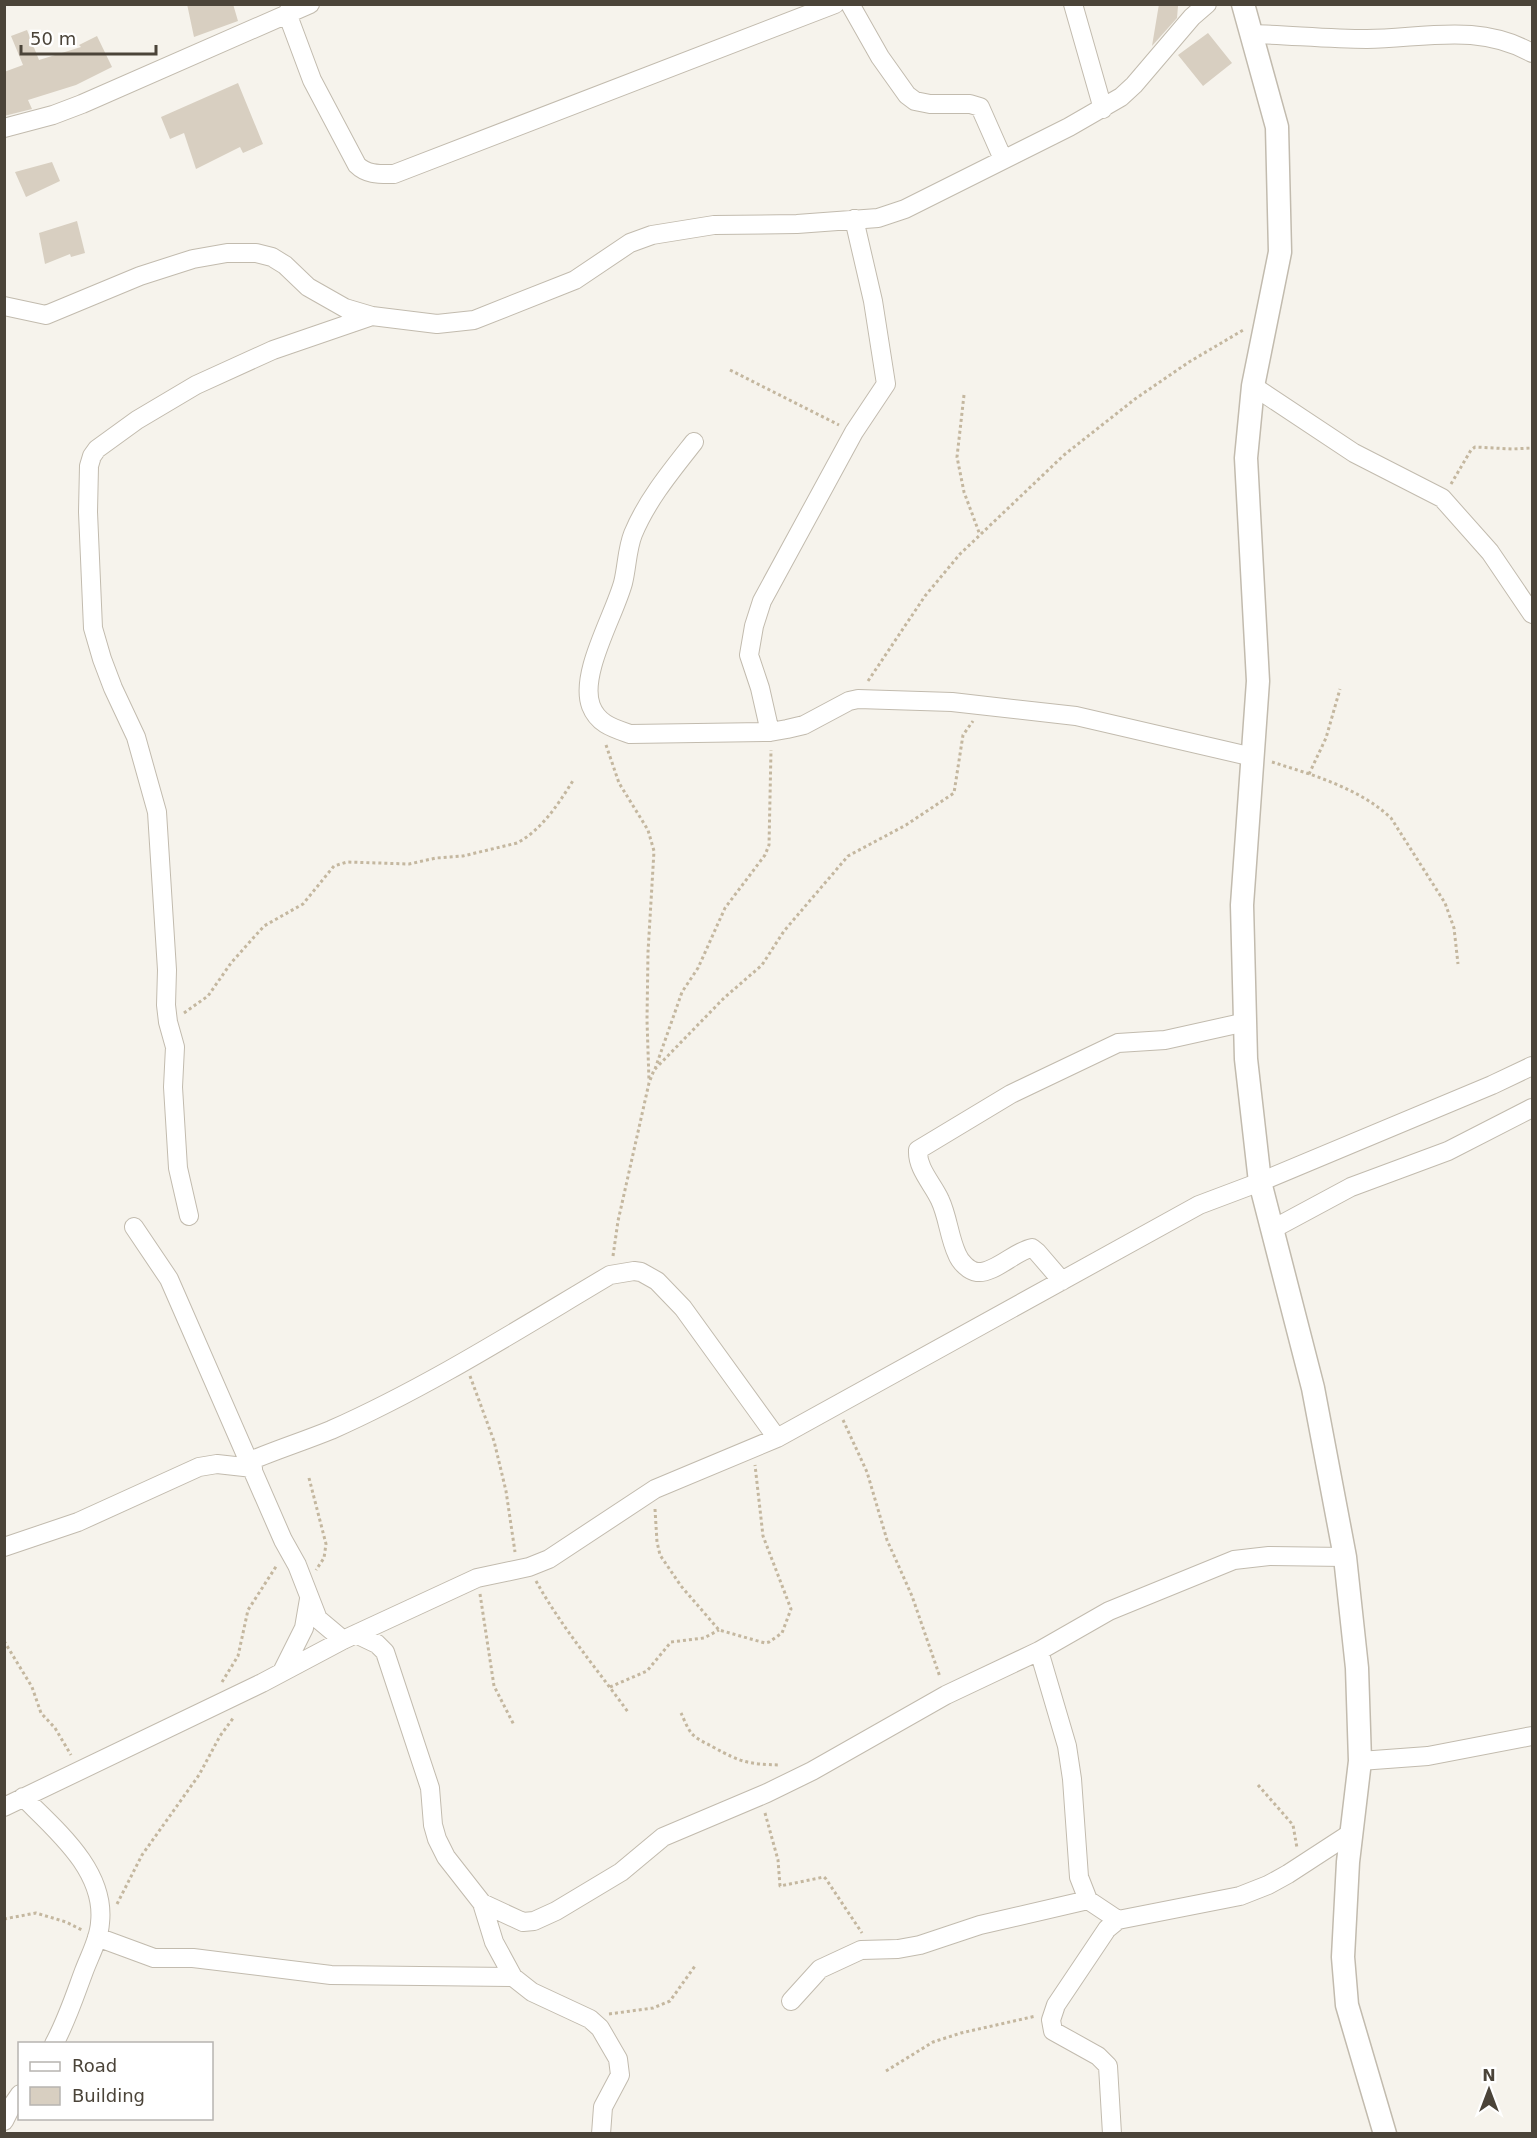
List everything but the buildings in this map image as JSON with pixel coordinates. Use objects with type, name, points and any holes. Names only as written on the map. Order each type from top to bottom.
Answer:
[{"type":"street","points":[[4,128],[53,115],[82,104],[310,4]]},
{"type":"street","points":[[287,13],[312,80],[357,165],[363,171],[375,174],[394,174],[835,4]]},
{"type":"street","points":[[850,4],[880,57],[907,95],[915,101],[930,104],[980,107],[1003,159]]},
{"type":"street","points":[[1073,4],[1103,109]]},
{"type":"street","points":[[4,306],[46,315],[140,276],[193,259],[227,253],[256,252],[272,257],[285,265],[308,287],[345,308],[372,316],[437,324],[474,320],[575,280],[630,243],[652,235],[714,225],[797,224],[879,218],[905,208],[1103,109],[1134,85],[1192,17],[1207,4]]},
{"type":"street","points":[[1243,4],[1277,126],[1280,252],[1253,386],[1246,458],[1258,681],[1242,905],[1246,1059],[1260,1182],[1313,1388],[1344,1557],[1357,1668],[1360,1761],[1351,1833],[1343,1957],[1347,2005],[1385,2133]]},
{"type":"street","points":[[1252,33],[1366,39],[1465,33],[1499,39],[1533,53]]},
{"type":"street","points":[[770,732],[760,688],[750,662],[749,647],[762,601],[854,432],[885,388],[886,381],[873,301],[854,219]]},
{"type":"street","points":[[189,1216],[178,1167],[173,1087],[175,1047],[165,997],[167,970],[157,812],[136,738],[113,688],[93,628],[88,512],[92,456],[137,420],[196,385],[273,350],[372,316]]},
{"type":"street","points":[[1253,386],[1354,453],[1442,498],[1491,552],[1533,614]]},
{"type":"street","points":[[693,441],[661,486],[633,534],[623,583],[594,661],[588,695],[600,720],[610,727],[630,734],[770,732],[804,725],[849,701],[858,699],[952,702],[1076,716],[1253,756]]},
{"type":"street","points":[[1062,1281],[1032,1248],[990,1269],[979,1272],[969,1269],[957,1256],[941,1201],[919,1164],[918,1150],[1011,1094],[1118,1043],[1165,1040],[1245,1022]]},
{"type":"street","points":[[4,1807],[350,1637],[477,1578],[529,1567],[549,1559],[655,1489],[777,1438],[1199,1205],[1492,1086],[1533,1066]]},
{"type":"street","points":[[1271,1230],[1351,1187],[1448,1150],[1533,1108]]},
{"type":"street","points":[[134,1227],[169,1279],[318,1619],[350,1637],[377,1644],[385,1653],[430,1788],[433,1825],[437,1839],[446,1857],[482,1903],[494,1942],[513,1977],[532,1992],[590,2019],[600,2028],[618,2059],[620,2075],[603,2107],[601,2133]]},
{"type":"street","points":[[4,1547],[78,1522],[199,1467],[218,1464],[251,1464],[330,1430],[465,1361],[610,1275],[634,1271],[641,1272],[657,1281],[683,1308],[713,1353],[777,1438]]},
{"type":"street","points":[[482,1903],[523,1922],[534,1921],[621,1872],[663,1837],[767,1793],[812,1771],[946,1695],[1039,1651],[1109,1611],[1234,1560],[1269,1556],[1344,1557]]},
{"type":"street","points":[[282,1672],[304,1628],[308,1592]]},
{"type":"street","points":[[1039,1651],[1067,1746],[1072,1779],[1078,1877],[1088,1900],[1118,1920]]},
{"type":"street","points":[[1360,1761],[1428,1756],[1533,1736]]},
{"type":"street","points":[[23,1797],[63,1837],[91,1876],[97,1891],[101,1917],[98,1938],[63,2028],[55,2042]]},
{"type":"street","points":[[1112,2133],[1107,2066],[1098,2056],[1053,2031],[1051,2020],[1056,2005],[1107,1929],[1118,1920],[1240,1896],[1268,1885],[1288,1875],[1302,1863],[1351,1833]]},
{"type":"street","points":[[791,2001],[820,1969],[861,1950],[898,1949],[920,1945],[980,1925],[1088,1900]]},
{"type":"street","points":[[98,1938],[154,1958],[193,1958],[331,1975],[513,1977]]},
{"type":"street","points":[[4,2121],[18,2097]]},
{"type":"path","points":[[858,699],[925,596],[960,554],[1064,455],[1135,399],[1189,362],[1267,315]]},
{"type":"path","points":[[730,370],[854,432]]},
{"type":"path","points":[[964,394],[957,457],[964,492],[980,535]]},
{"type":"path","points":[[1442,498],[1475,447],[1533,448]]},
{"type":"path","points":[[1309,774],[1326,738],[1340,689]]},
{"type":"path","points":[[654,1070],[724,998],[756,972],[784,931],[848,856],[906,825],[954,793],[963,735],[972,722],[989,706]]},
{"type":"path","points":[[610,1275],[618,1221],[649,1083],[682,992],[698,968],[725,908],[765,855],[769,845],[770,732]]},
{"type":"path","points":[[606,744],[619,783],[648,830],[654,851],[647,998],[649,1083]]},
{"type":"path","points":[[1253,756],[1309,774],[1357,794],[1391,818],[1445,903],[1454,928],[1458,964]]},
{"type":"path","points":[[170,1031],[185,1012],[208,996],[231,963],[260,930],[307,901],[334,866],[347,862],[409,864],[436,858],[463,856],[517,843],[555,810],[574,779]]},
{"type":"path","points":[[465,1361],[494,1441],[506,1491],[516,1554],[529,1567],[546,1599],[582,1652],[628,1712]]},
{"type":"path","points":[[836,1405],[867,1472],[884,1531],[912,1596],[946,1695]]},
{"type":"path","points":[[655,1489],[655,1527],[660,1555],[694,1604],[719,1630],[767,1643],[782,1633],[791,1612],[763,1536],[753,1448]]},
{"type":"path","points":[[308,1592],[324,1558],[327,1544],[309,1478]]},
{"type":"path","points":[[222,1683],[238,1656],[248,1610],[288,1549]]},
{"type":"path","points":[[477,1578],[494,1686],[514,1725]]},
{"type":"path","points":[[610,1687],[646,1671],[671,1642],[704,1638],[719,1630]]},
{"type":"path","points":[[4,1641],[32,1687],[41,1713],[55,1728],[80,1769]]},
{"type":"path","points":[[101,1917],[120,1899],[142,1855],[199,1775],[225,1727],[238,1713]]},
{"type":"path","points":[[681,1713],[690,1732],[740,1762],[785,1765],[812,1771]]},
{"type":"path","points":[[1258,1785],[1293,1826],[1302,1863]]},
{"type":"path","points":[[767,1793],[764,1809],[778,1860],[780,1886],[824,1877],[874,1950]]},
{"type":"path","points":[[4,1919],[36,1912],[66,1922],[98,1938]]},
{"type":"path","points":[[590,2019],[619,2012],[653,2008],[670,2001],[695,1966]]},
{"type":"path","points":[[886,2071],[933,2042],[961,2033],[1037,2016],[1056,2005]]}]
